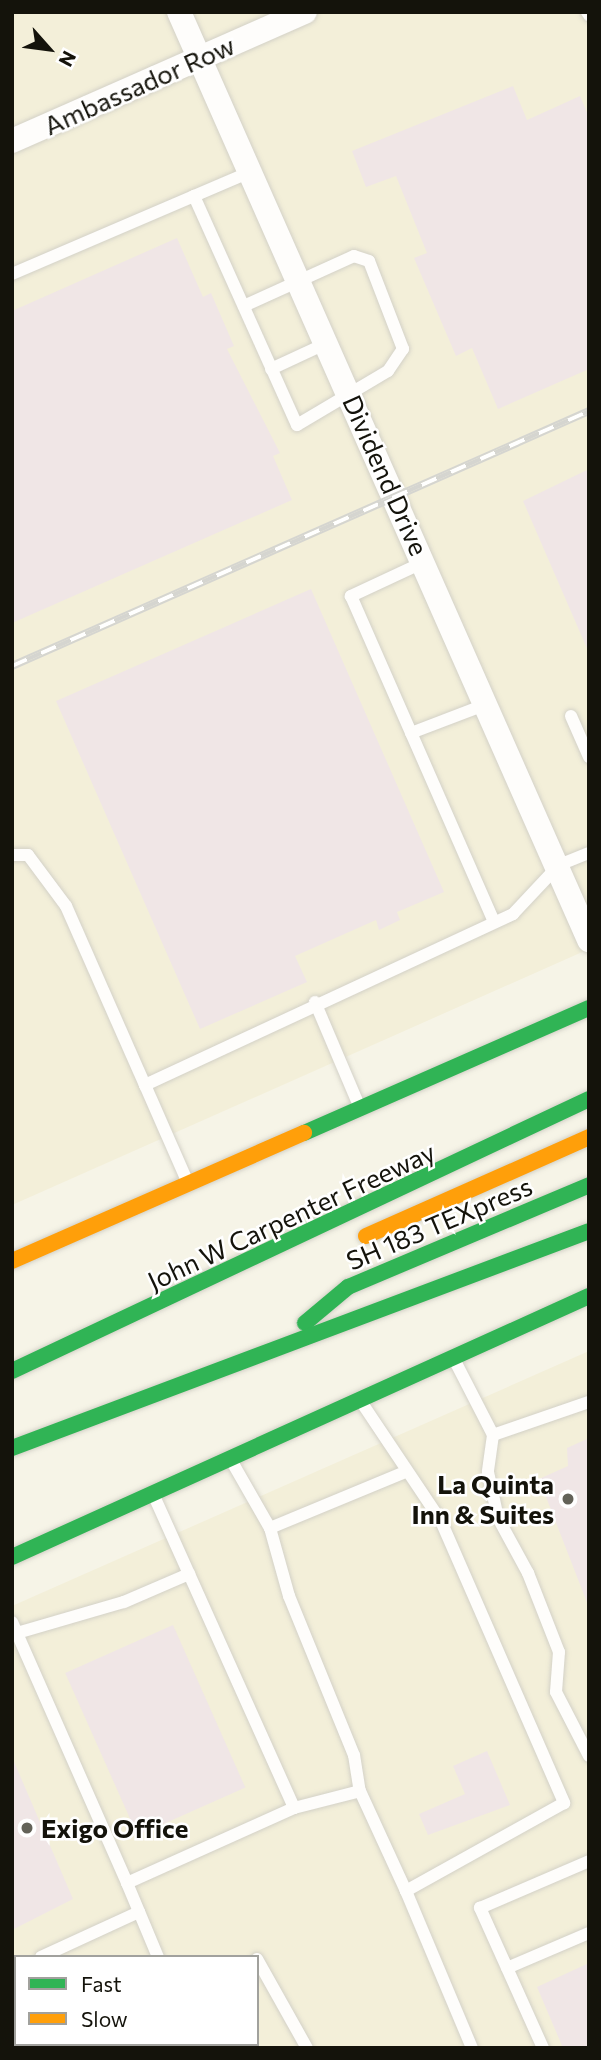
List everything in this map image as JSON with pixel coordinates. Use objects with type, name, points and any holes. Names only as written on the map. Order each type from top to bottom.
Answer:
[{"type":"main road","points":[[12,1262],[589,1008]]},
{"type":"main road","name":"John W Carpenter Freeway","points":[[12,1371],[191,1292],[589,1099]]},
{"type":"main road","name":"SH 183 TEXpress","points":[[353,1242],[589,1137]]},
{"type":"main road","name":"SH 183 TEXpress","points":[[282,1342],[348,1287],[589,1185]]},
{"type":"main road","points":[[12,1448],[282,1342],[589,1231]]},
{"type":"main road","points":[[191,1292],[266,1272]]},
{"type":"main road","points":[[12,1557],[589,1296]]},
{"type":"street","name":"Dividend Drive","points":[[180,12],[559,865],[589,940]]},
{"type":"street","name":"Ambassador Row","points":[[12,141],[305,12]]},
{"type":"lane","points":[[12,274],[250,172]]},
{"type":"lane","points":[[194,196],[297,425],[388,371],[403,349],[369,261],[354,256],[244,306]]},
{"type":"lane","points":[[271,369],[327,344]]},
{"type":"lane","points":[[425,562],[351,596],[494,922]]},
{"type":"lane","points":[[411,733],[487,704]]},
{"type":"lane","points":[[571,716],[589,757]]},
{"type":"lane","points":[[145,1086],[315,1002],[513,914],[559,865],[589,853]]},
{"type":"lane","points":[[12,855],[28,855],[66,906],[188,1184]]},
{"type":"lane","points":[[315,1002],[361,1108]]},
{"type":"lane","points":[[454,1357],[493,1435],[488,1472],[498,1518],[528,1573],[559,1652],[556,1692],[589,1756]]},
{"type":"lane","points":[[360,1399],[405,1472],[441,1521],[564,1802],[406,1891]]},
{"type":"lane","points":[[493,1435],[589,1402]]},
{"type":"lane","points":[[230,1458],[270,1528],[289,1596],[354,1755],[360,1791],[406,1891],[472,2048]]},
{"type":"lane","points":[[270,1528],[405,1472]]},
{"type":"lane","points":[[153,1493],[294,1808]]},
{"type":"lane","points":[[157,1955],[15,1628],[124,1602],[189,1574]]},
{"type":"lane","points":[[127,1882],[294,1808],[360,1791]]},
{"type":"lane","points":[[543,2048],[480,1908],[589,1861]]},
{"type":"lane","points":[[45,1955],[139,1912]]},
{"type":"lane","points":[[507,1968],[589,1933]]},
{"type":"lane","points":[[259,1963],[307,2048]]},
{"type":"shaded area","points":[[12,12],[589,12],[589,949],[12,1205]]},
{"type":"shaded area","points":[[589,1351],[589,2048],[12,2048],[12,1606]]},
{"type":"building","points":[[513,86],[527,120],[580,96],[589,117],[589,369],[498,409],[472,348],[456,356],[414,258],[427,253],[396,176],[366,187],[352,151]]},
{"type":"building","points":[[177,238],[203,297],[211,293],[234,346],[227,349],[280,453],[273,456],[292,500],[12,623],[12,311]]},
{"type":"building","points":[[589,469],[589,653],[523,501]]},
{"type":"building","points":[[311,589],[444,892],[397,912],[400,920],[379,930],[376,920],[295,956],[307,982],[200,1029],[56,701]]},
{"type":"building","name":"La Quinta Inn & Suites","points":[[589,1438],[588,1605],[539,1479],[568,1466],[567,1448]]},
{"type":"building","points":[[173,1625],[245,1788],[138,1836],[65,1673]]},
{"type":"building","points":[[487,1751],[510,1805],[428,1835],[419,1814],[465,1794],[453,1766]]},
{"type":"building","name":"Exigo Office","points":[[12,1757],[73,1899],[12,1930]]},
{"type":"building","points":[[589,1963],[589,2048],[563,2048],[537,1987]]},
{"type":"railway","points":[[12,666],[589,411]]},
{"type":"traffic: fast","points":[[304,1133],[589,1008]]},
{"type":"traffic: fast","points":[[12,1371],[589,1099]]},
{"type":"traffic: fast","points":[[305,1323],[348,1287],[589,1185]]},
{"type":"traffic: fast","points":[[12,1448],[589,1231]]},
{"type":"traffic: fast","points":[[12,1557],[589,1296]]},
{"type":"traffic: slow","points":[[12,1261],[304,1133]]},
{"type":"traffic: slow","points":[[366,1236],[589,1137]]},
{"type":"place","name":"La Quinta Inn & Suites","points":[[568,1499]]},
{"type":"place","name":"Exigo Office","points":[[27,1828]]}]
